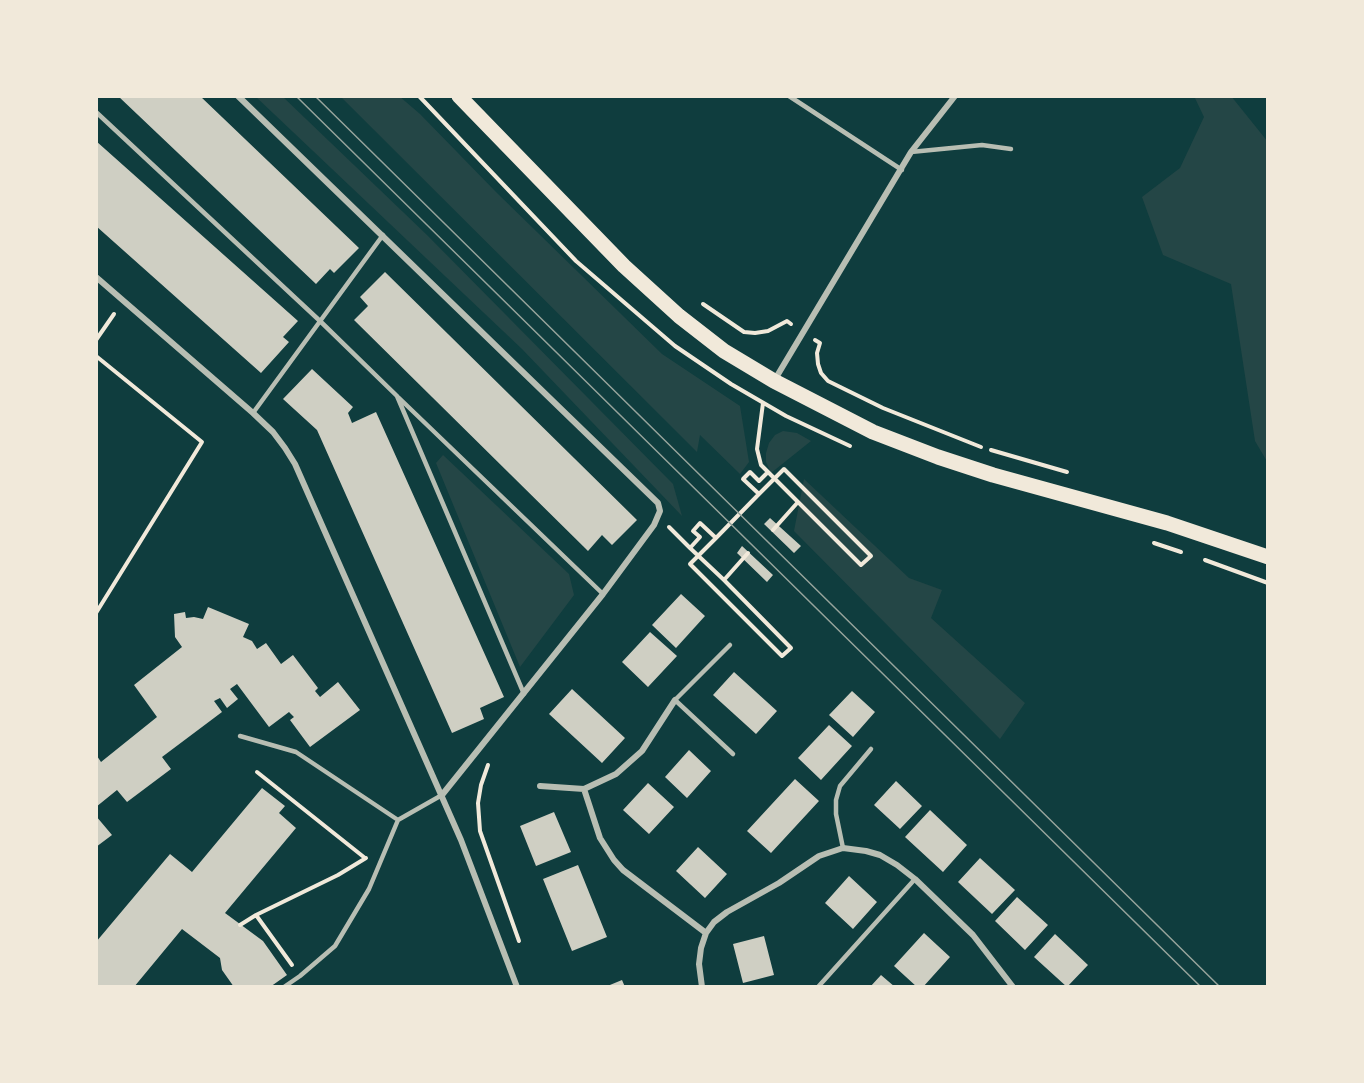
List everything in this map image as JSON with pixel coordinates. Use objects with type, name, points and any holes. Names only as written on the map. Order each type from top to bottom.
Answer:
[{"type":"main road","points":[[459,96],[624,266],[679,316],[724,351],[774,381],[873,432],[938,457],[993,475],[1167,523],[1268,557]]},
{"type":"street","points":[[238,96],[658,503],[660,511],[654,525],[603,594],[442,795]]},
{"type":"street","points":[[774,381],[902,170],[910,152],[955,96]]},
{"type":"street","points":[[96,277],[253,413],[273,432],[295,464],[442,795],[517,987]]},
{"type":"street","points":[[540,786],[584,789],[616,774],[642,751],[675,700]]},
{"type":"street","points":[[584,789],[600,838],[614,860],[706,933]]},
{"type":"street","points":[[702,987],[699,963],[701,948],[706,933],[714,922],[727,912],[779,883],[809,861],[843,848],[880,855],[915,879],[973,935],[1013,987]]},
{"type":"lane","points":[[789,96],[902,170]]},
{"type":"lane","points":[[96,112],[320,321],[603,594]]},
{"type":"lane","points":[[910,152],[982,145],[1011,149]]},
{"type":"lane","points":[[253,413],[383,235]]},
{"type":"lane","points":[[397,396],[524,694]]},
{"type":"lane","points":[[730,645],[675,700],[734,754]]},
{"type":"lane","points":[[240,735],[296,752],[398,820]]},
{"type":"lane","points":[[843,848],[836,814],[836,800],[840,786],[871,748]]},
{"type":"lane","points":[[284,987],[335,946],[369,889],[398,820],[442,795]]},
{"type":"lane","points":[[818,987],[915,879]]},
{"type":"path","points":[[419,96],[576,261],[675,346],[763,403],[823,435],[854,447]]},
{"type":"path","points":[[96,340],[123,301]]},
{"type":"path","points":[[96,356],[202,442],[96,613]]},
{"type":"path","points":[[666,525],[690,548],[724,580],[791,648],[782,656],[690,564],[716,538],[759,494],[784,469],[871,556],[861,566],[798,502],[768,472],[761,465],[756,449],[763,403]]},
{"type":"path","points":[[759,494],[743,479],[750,472],[759,481],[768,472]]},
{"type":"path","points":[[773,530],[798,502]]},
{"type":"path","points":[[690,548],[700,537],[693,531],[700,523],[716,538]]},
{"type":"path","points":[[724,580],[748,554]]},
{"type":"path","points":[[257,772],[365,858]]},
{"type":"path","points":[[480,831],[520,944]]},
{"type":"path","points":[[240,925],[338,875],[388,844]]},
{"type":"path","points":[[256,915],[300,976]]},
{"type":"shaded area","points":[[255,96],[282,96],[427,235],[673,484],[682,516],[522,349]]},
{"type":"shaded area","points":[[340,96],[399,96],[420,114],[496,192],[662,354],[740,406],[749,462],[740,474],[700,435],[697,452]]},
{"type":"shaded area","points":[[1194,96],[1231,96],[1268,142],[1268,463],[1255,441],[1231,284],[1163,255],[1142,197],[1180,168],[1204,117]]},
{"type":"shaded area","points":[[783,431],[797,433],[811,441],[771,473],[766,462],[766,453],[775,435]]},
{"type":"shaded area","points":[[443,455],[569,574],[574,595],[520,667],[436,463]]},
{"type":"shaded area","points":[[804,479],[909,578],[942,590],[931,618],[1025,703],[1000,739],[794,531]]},
{"type":"building","points":[[118,96],[200,96],[359,248],[334,273],[330,269],[316,284]]},
{"type":"building","points":[[96,141],[298,321],[283,337],[289,342],[261,373],[96,226]]},
{"type":"building","points":[[385,272],[637,520],[612,545],[602,535],[588,551],[354,320],[368,306],[360,297]]},
{"type":"building","points":[[312,369],[353,407],[348,413],[352,423],[376,412],[504,697],[480,708],[484,719],[452,733],[317,430],[283,399]]},
{"type":"building","points":[[770,518],[801,546],[794,553],[764,524]]},
{"type":"building","points":[[742,546],[773,575],[767,582],[737,553]]},
{"type":"building","points":[[681,594],[705,616],[676,648],[652,625]]},
{"type":"building","points":[[208,607],[249,624],[243,637],[252,641],[257,649],[266,643],[281,664],[293,655],[318,688],[315,691],[320,697],[338,682],[360,710],[310,747],[290,720],[294,717],[289,712],[269,727],[237,684],[230,689],[238,699],[227,708],[220,698],[214,701],[222,712],[162,757],[171,769],[127,802],[117,790],[96,807],[96,757],[101,762],[157,717],[134,685],[182,647],[175,637],[174,614],[185,612],[186,618],[203,619]]},
{"type":"building","points":[[650,632],[677,656],[648,687],[622,662]]},
{"type":"building","points":[[734,672],[777,711],[756,734],[713,695]]},
{"type":"building","points":[[572,689],[625,738],[602,763],[549,714]]},
{"type":"building","points":[[852,691],[875,712],[853,737],[829,715]]},
{"type":"building","points":[[829,725],[852,746],[821,780],[798,758]]},
{"type":"building","points":[[689,750],[711,771],[687,798],[665,777]]},
{"type":"building","points":[[795,779],[819,801],[771,853],[747,831]]},
{"type":"building","points":[[896,781],[922,806],[900,829],[874,805]]},
{"type":"building","points":[[648,783],[674,807],[649,834],[623,810]]},
{"type":"building","points":[[262,788],[285,806],[279,813],[296,828],[225,913],[263,941],[287,975],[270,987],[234,987],[222,970],[220,958],[182,929],[134,987],[99,987],[96,985],[96,942],[170,854],[192,872]]},
{"type":"building","points":[[930,810],[967,845],[943,872],[905,837]]},
{"type":"building","points":[[554,812],[571,852],[536,866],[520,826]]},
{"type":"building","points":[[96,816],[112,835],[96,847]]},
{"type":"building","points":[[698,847],[727,874],[705,898],[676,871]]},
{"type":"building","points":[[980,858],[1015,890],[992,914],[958,882]]},
{"type":"building","points":[[578,865],[607,937],[572,951],[543,879]]},
{"type":"building","points":[[849,876],[877,902],[853,929],[825,903]]},
{"type":"building","points":[[1017,897],[1048,925],[1025,950],[995,921]]},
{"type":"building","points":[[924,933],[950,957],[923,987],[917,987],[894,966]]},
{"type":"building","points":[[1055,934],[1088,965],[1067,987],[1034,957]]},
{"type":"building","points":[[764,936],[774,975],[743,983],[733,944]]},
{"type":"building","points":[[881,975],[895,987],[870,987]]},
{"type":"building","points":[[622,980],[625,987],[605,987]]},
{"type":"tram line","points":[[296,96],[1201,987]]},
{"type":"tram line","points":[[315,96],[1220,987]]}]
